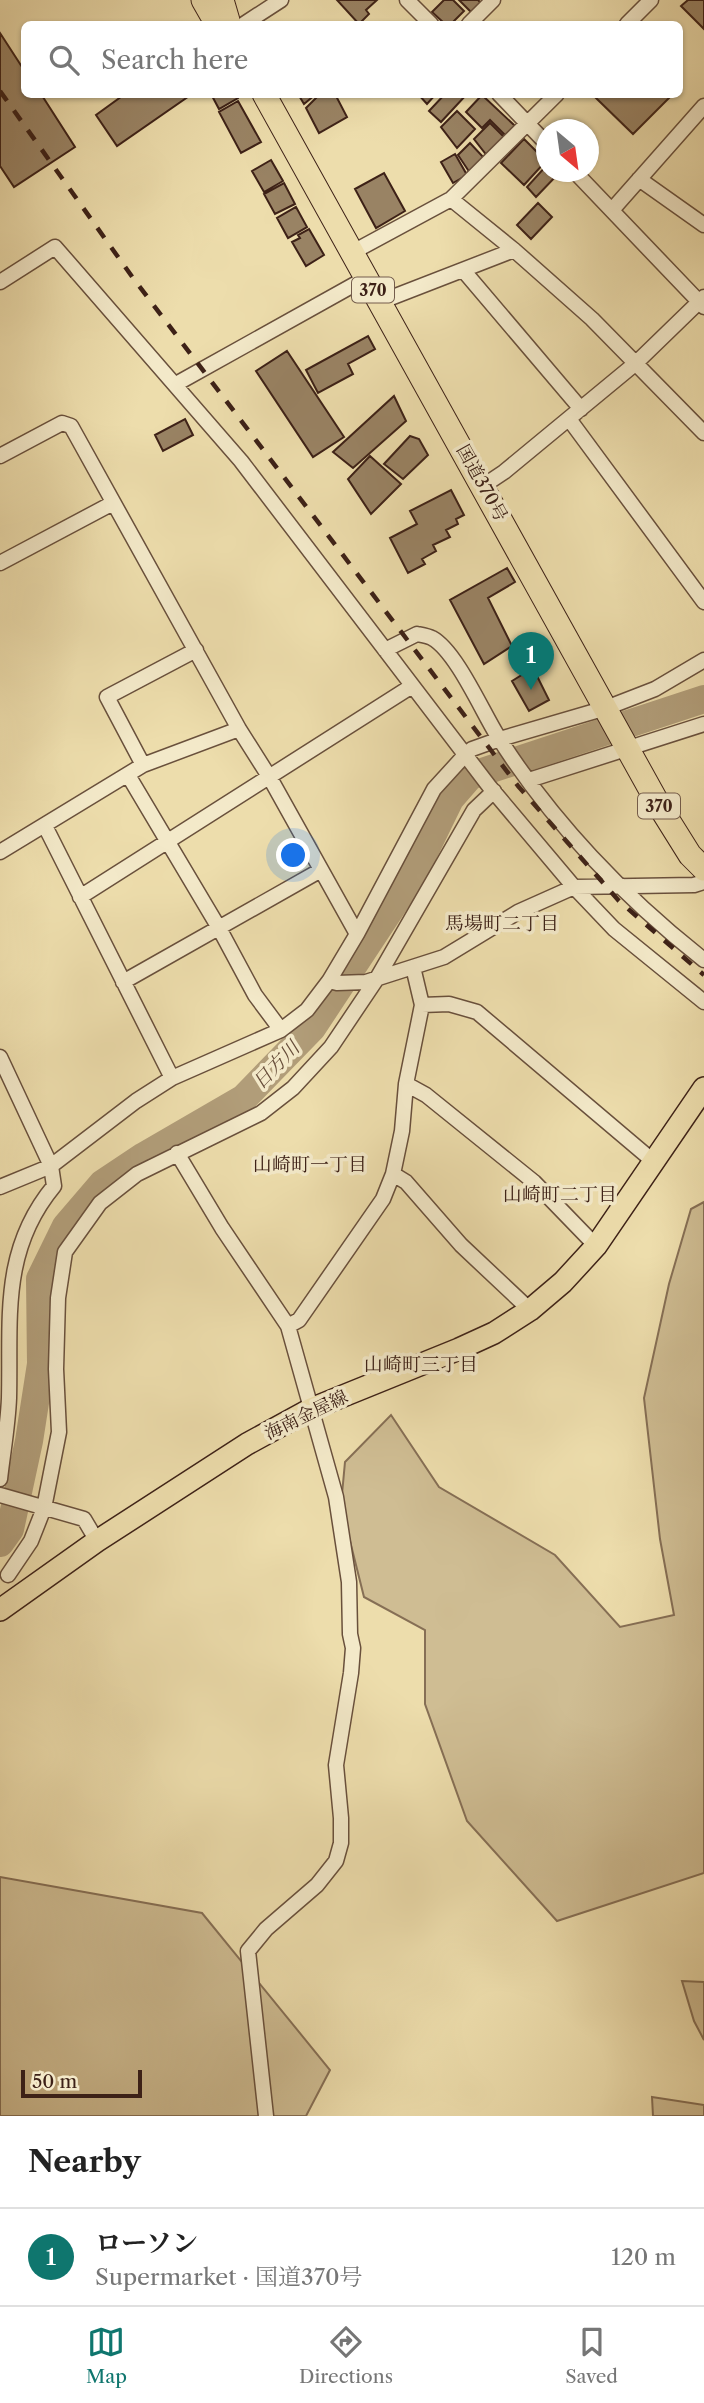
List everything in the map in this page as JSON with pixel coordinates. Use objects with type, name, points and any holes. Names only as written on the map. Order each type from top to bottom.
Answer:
[{"type":"highway","points":[[203,0],[218,21]]},
{"type":"highway","points":[[222,0],[228,21]]},
{"type":"highway","name":"国道370号","points":[[266,98],[660,807],[690,855],[704,869]]},
{"type":"main road","name":"海南金屋線","points":[[0,1610],[97,1541],[247,1444],[311,1409],[494,1333],[530,1310],[563,1282],[596,1246],[704,1088]]},
{"type":"street","points":[[249,21],[281,0]]},
{"type":"street","points":[[407,0],[428,21]]},
{"type":"street","points":[[472,21],[493,0]]},
{"type":"street","points":[[630,21],[651,0]]},
{"type":"street","points":[[503,98],[536,132]]},
{"type":"street","points":[[353,252],[451,199],[553,98]]},
{"type":"street","points":[[612,210],[704,106]]},
{"type":"street","points":[[639,179],[704,225]]},
{"type":"street","points":[[484,486],[636,363],[703,302],[585,182]]},
{"type":"street","points":[[451,199],[592,319],[704,433]]},
{"type":"street","points":[[0,282],[55,247],[241,461],[468,759],[574,887],[614,929],[704,1002]]},
{"type":"street","points":[[380,302],[514,250]]},
{"type":"street","points":[[463,270],[581,409]]},
{"type":"street","points":[[176,384],[366,278]]},
{"type":"street","points":[[569,419],[704,602]]},
{"type":"street","points":[[0,456],[62,423],[71,426],[239,729],[270,778],[357,934]]},
{"type":"street","points":[[0,563],[113,503]]},
{"type":"street","points":[[385,650],[417,634],[431,637],[444,648],[525,776],[584,848],[622,887],[704,960]]},
{"type":"street","points":[[143,765],[107,697],[196,650]]},
{"type":"street","points":[[0,1187],[51,1166],[136,1101],[172,1078],[281,1030],[307,1010],[333,982],[434,789],[468,759],[472,750],[608,712],[704,660]]},
{"type":"street","points":[[80,897],[412,686]]},
{"type":"street","points":[[525,776],[625,743],[704,724]]},
{"type":"street","points":[[0,852],[143,765],[239,729]]},
{"type":"street","points":[[128,775],[219,928],[255,995],[281,1030]]},
{"type":"street","points":[[8,1575],[31,1541],[59,1432],[56,1369],[58,1298],[65,1252],[100,1203],[137,1174],[261,1113],[293,1088],[331,1047],[474,810],[492,789]]},
{"type":"street","points":[[45,826],[172,1078]]},
{"type":"street","points":[[123,982],[321,870]]},
{"type":"street","points":[[333,982],[371,981],[443,957],[518,912],[574,887],[694,885],[704,882]]},
{"type":"street","points":[[288,1326],[299,1320],[332,1275],[383,1199],[393,1174],[422,1005],[413,967]]},
{"type":"street","points":[[422,1005],[449,1004],[477,1012],[653,1161]]},
{"type":"street","points":[[0,1057],[51,1166],[54,1186],[38,1206],[21,1243],[10,1284],[9,1402],[0,1479]]},
{"type":"street","points":[[407,1084],[426,1095],[534,1182],[596,1246]]},
{"type":"street","points":[[177,1153],[222,1228],[288,1326],[336,1497],[349,1582],[351,1672],[336,1765],[341,1843],[336,1861],[317,1885],[265,1929],[248,1951],[266,2116]]},
{"type":"street","points":[[393,1174],[407,1182],[461,1245],[530,1310]]},
{"type":"street","points":[[2,1495],[84,1519],[97,1541]]},
{"type":"shaded area","points":[[704,1202],[704,1873],[557,1921],[467,1821],[425,1704],[425,1630],[364,1597],[341,1505],[345,1462],[391,1415],[439,1487],[555,1555],[620,1627],[674,1615],[660,1539],[644,1398],[669,1284],[691,1209]]},
{"type":"shaded area","points":[[0,1877],[202,1913],[330,2070],[306,2116],[0,2116]]},
{"type":"shaded area","points":[[682,1981],[704,1982],[704,2040],[694,2021]]},
{"type":"shaded area","points":[[652,2097],[704,2105],[704,2116],[653,2116]]},
{"type":"building","points":[[337,0],[377,0],[366,10],[369,14],[362,21],[356,21]]},
{"type":"building","points":[[444,0],[453,0],[464,11],[454,21],[442,21],[432,12]]},
{"type":"building","points":[[459,0],[478,0],[483,5],[473,14]]},
{"type":"building","points":[[688,0],[704,0],[704,29],[681,6]]},
{"type":"building","points":[[0,33],[21,65],[21,98],[44,98],[75,147],[14,187],[0,166]]},
{"type":"building","points":[[119,98],[186,98],[117,146],[96,115]]},
{"type":"building","points":[[213,98],[238,98],[219,109]]},
{"type":"building","points":[[300,98],[311,98],[304,104]]},
{"type":"building","points":[[316,98],[337,98],[347,117],[319,133],[306,108]]},
{"type":"building","points":[[422,98],[432,98],[427,104]]},
{"type":"building","points":[[441,98],[463,98],[441,122],[429,111]]},
{"type":"building","points":[[479,98],[485,98],[514,125],[514,131],[508,138],[490,120],[482,128],[466,112]]},
{"type":"building","points":[[596,98],[669,98],[633,134]]},
{"type":"building","points":[[238,101],[261,142],[241,153],[219,112]]},
{"type":"building","points":[[457,111],[475,129],[457,148],[441,127]]},
{"type":"building","points":[[490,123],[506,139],[488,157],[474,139]]},
{"type":"building","points":[[524,139],[536,151],[536,172],[524,185],[501,163]]},
{"type":"building","points":[[470,143],[484,158],[470,173],[458,155]]},
{"type":"building","points":[[455,154],[467,175],[453,183],[441,162]]},
{"type":"building","points":[[271,160],[283,181],[264,192],[252,171]]},
{"type":"building","points":[[384,173],[405,211],[376,228],[355,189]]},
{"type":"building","points":[[536,177],[536,182],[550,182],[536,197],[527,187]]},
{"type":"building","points":[[284,183],[295,204],[275,214],[264,194]]},
{"type":"building","points":[[538,203],[552,217],[531,239],[517,225]]},
{"type":"building","points":[[296,207],[307,227],[288,238],[277,218]]},
{"type":"building","points":[[309,229],[324,255],[306,266],[292,242]]},
{"type":"building","points":[[368,336],[375,349],[348,364],[353,374],[318,393],[306,370]]},
{"type":"building","points":[[287,351],[344,437],[313,457],[256,371]]},
{"type":"building","points":[[394,396],[406,421],[353,468],[333,452]]},
{"type":"building","points":[[185,419],[193,435],[163,451],[155,435]]},
{"type":"building","points":[[410,436],[419,439],[428,455],[403,479],[384,464]]},
{"type":"building","points":[[370,456],[401,484],[371,514],[348,479]]},
{"type":"building","points":[[451,490],[464,515],[456,519],[458,524],[446,530],[450,537],[433,545],[436,551],[422,559],[425,564],[408,573],[390,538],[417,524],[410,511]]},
{"type":"building","points":[[507,568],[515,582],[488,598],[512,646],[484,664],[450,600]]},
{"type":"building","points":[[533,668],[549,700],[529,711],[512,681]]},
{"type":"waterway","name":"日方川","points":[[0,1543],[10,1529],[29,1441],[41,1364],[40,1279],[66,1226],[102,1184],[144,1156],[244,1098],[312,1028],[413,875],[450,799],[470,776],[704,699]]},
{"type":"railway","points":[[0,91],[133,278],[518,786],[619,901],[704,975]]},
{"type":"place","name":"ローソン","points":[[531,690]]},
{"type":"district","name":"馬場町二丁目","points":[[502,923]]},
{"type":"district","name":"山崎町一丁目","points":[[310,1164]]},
{"type":"district","name":"山崎町二丁目","points":[[560,1194]]},
{"type":"district","name":"山崎町三丁目","points":[[421,1364]]}]
